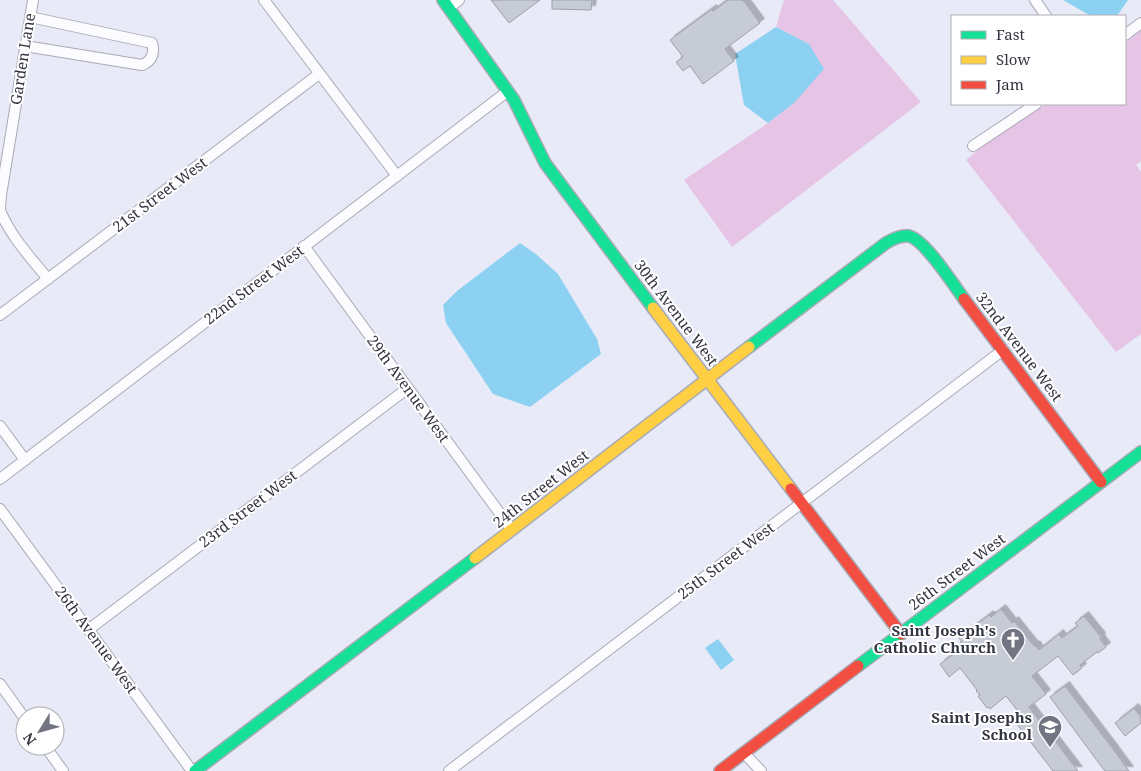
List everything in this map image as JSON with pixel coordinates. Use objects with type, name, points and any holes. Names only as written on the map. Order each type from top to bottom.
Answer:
[{"type":"street","name":"Garden Lane","points":[[33,0],[0,209],[4,220],[13,234],[48,279]]},
{"type":"street","points":[[264,0],[396,176]]},
{"type":"street","points":[[446,4],[459,0]]},
{"type":"street","points":[[1035,0],[1045,15]]},
{"type":"street","name":"30th Avenue West","points":[[446,4],[520,110],[534,144],[545,163],[901,634]]},
{"type":"street","points":[[25,46],[142,65],[148,63],[152,58],[154,48],[152,43],[30,17]]},
{"type":"street","points":[[1126,34],[1141,22]]},
{"type":"street","name":"21st Street West","points":[[0,315],[319,74]]},
{"type":"street","name":"22nd Street West","points":[[0,479],[508,91]]},
{"type":"street","points":[[973,146],[1034,105]]},
{"type":"street","name":"24th Street West","points":[[194,771],[886,243],[896,237],[907,235]]},
{"type":"street","name":"32nd Avenue West","points":[[907,235],[916,238],[925,247],[1101,482]]},
{"type":"street","name":"29th Avenue West","points":[[304,246],[512,530]]},
{"type":"street","name":"25th Street West","points":[[449,771],[1003,350]]},
{"type":"street","name":"23rd Street West","points":[[88,630],[408,388]]},
{"type":"street","points":[[0,426],[25,460]]},
{"type":"street","name":"26th Street West","points":[[720,771],[1141,452]]},
{"type":"street","name":"26th Avenue West","points":[[0,510],[194,771]]},
{"type":"street","points":[[0,684],[16,706]]},
{"type":"street","points":[[744,753],[760,771]]},
{"type":"street","points":[[52,756],[63,771]]},
{"type":"shaded area","points":[[784,0],[833,0],[921,102],[732,247],[684,180],[794,103],[809,44],[776,27]]},
{"type":"shaded area","points":[[1141,30],[1141,161],[1136,165],[1141,172],[1141,334],[1116,352],[966,160],[983,146],[1044,105],[1126,105],[1126,42]]},
{"type":"water","points":[[1063,0],[1128,0],[1118,15],[1089,15]]},
{"type":"water","points":[[776,27],[809,44],[824,69],[794,103],[768,123],[744,105],[735,54]]},
{"type":"water","points":[[520,243],[558,274],[597,339],[601,354],[530,407],[493,394],[446,323],[443,305],[457,291]]},
{"type":"water","points":[[718,639],[734,660],[721,670],[705,648]]},
{"type":"building","points":[[491,0],[540,0],[509,23]]},
{"type":"building","points":[[552,0],[592,0],[591,10],[552,9]]},
{"type":"building","points":[[728,0],[743,0],[760,23],[725,49],[734,61],[703,84],[690,66],[683,71],[676,62],[683,57],[670,40],[712,9],[713,11]]},
{"type":"building","points":[[1001,609],[1039,650],[1059,634],[1062,638],[1078,626],[1075,623],[1084,616],[1101,637],[1100,639],[1106,647],[1080,665],[1082,668],[1073,675],[1058,656],[1032,676],[1046,694],[1029,707],[1078,771],[1053,771],[1016,723],[1023,718],[1006,696],[990,709],[987,708],[978,696],[980,695],[977,690],[960,668],[949,677],[940,664],[958,651],[956,646],[962,642],[959,638],[989,615],[991,617]]},
{"type":"building","points":[[1065,686],[1129,771],[1105,771],[1101,766],[1050,697]]},
{"type":"building","points":[[1134,708],[1141,717],[1141,723],[1125,736],[1115,723]]},
{"type":"traffic: fast","points":[[443,0],[514,100],[545,163],[653,308]]},
{"type":"traffic: fast","points":[[749,347],[886,243],[900,237],[909,236],[923,245],[964,299]]},
{"type":"traffic: fast","points":[[858,666],[1141,452]]},
{"type":"traffic: fast","points":[[195,771],[475,558]]},
{"type":"traffic: slow","points":[[653,308],[791,489]]},
{"type":"traffic: slow","points":[[475,558],[749,347]]},
{"type":"traffic: jam","points":[[964,299],[1101,482]]},
{"type":"traffic: jam","points":[[791,489],[901,634]]},
{"type":"traffic: jam","points":[[720,771],[858,666]]},
{"type":"place","name":"Saint Joseph's Catholic Church","points":[[1013,661]]},
{"type":"place","name":"Saint Josephs School","points":[[1050,748]]}]
